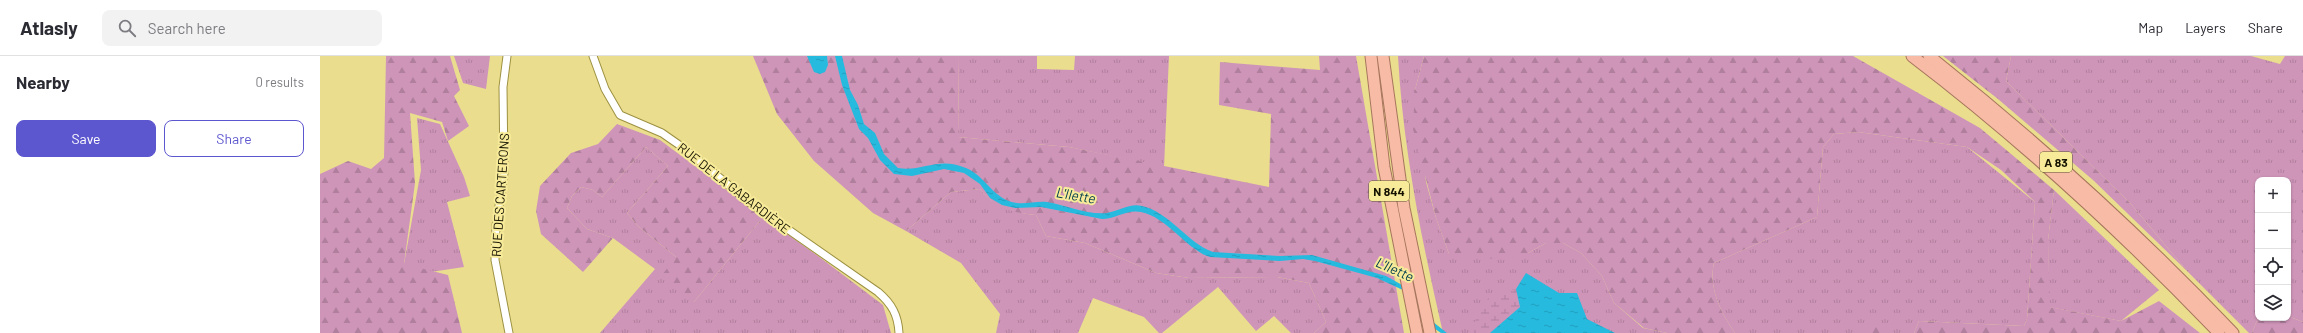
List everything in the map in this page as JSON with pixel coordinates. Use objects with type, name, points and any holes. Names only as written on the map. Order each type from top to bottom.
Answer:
[{"type":"highway","points":[[1364,56],[1368,92],[1376,103]]},
{"type":"highway","name":"N 844","points":[[1370,56],[1384,167],[1405,279],[1417,331]]},
{"type":"highway","name":"N 844","points":[[1383,56],[1401,186],[1430,333]]},
{"type":"highway","points":[[1385,76],[1390,63],[1389,56]]},
{"type":"highway","name":"A 83","points":[[1912,56],[1985,115],[2053,174],[2149,264],[2219,333]]},
{"type":"highway","name":"A 83","points":[[1929,56],[2005,118],[2093,196],[2234,333]]},
{"type":"street","name":"RUE DES CARTERONS","points":[[507,56],[503,87],[504,173],[496,226],[495,260],[509,333]]},
{"type":"street","name":"RUE DE LA GABARDIÈRE","points":[[592,56],[605,89],[620,115],[662,133],[685,149],[750,203],[878,292],[894,309],[897,316],[899,333]]},
{"type":"green space","points":[[386,56],[450,56],[460,90],[454,96],[469,126],[448,141],[442,122],[410,113],[415,183],[404,264],[448,275],[462,333],[320,333],[320,174],[348,161],[371,169],[384,158]]},
{"type":"green space","points":[[454,56],[490,56],[486,89],[463,83]]},
{"type":"green space","points":[[753,56],[959,56],[958,137],[1069,147],[1269,187],[1271,114],[1219,105],[1220,62],[1320,70],[1319,56],[1356,56],[1404,333],[1314,333],[1326,322],[1309,283],[1277,277],[1189,278],[1156,273],[1085,243],[1046,236],[1036,215],[1019,213],[998,205],[980,189],[951,192],[906,231],[873,213],[814,161],[777,114]]},
{"type":"green space","points":[[959,56],[1037,56],[1037,69],[1074,70],[1075,56],[1169,56],[1164,167],[1069,147],[958,137]]},
{"type":"green space","points":[[1398,56],[1424,56],[1415,90],[1426,182],[1436,218],[1449,254],[1528,253],[1546,243],[1563,243],[1581,253],[1602,276],[1614,303],[1643,328],[1667,333],[1443,333],[1414,195],[1404,126]]},
{"type":"green space","points":[[1424,56],[1853,56],[1980,128],[2054,190],[2048,240],[2050,307],[2121,321],[2159,301],[2200,333],[1914,333],[1919,321],[2024,326],[2027,319],[2035,202],[2001,170],[1967,147],[1858,132],[1834,134],[1823,147],[1817,217],[1714,263],[1714,291],[1725,317],[1735,333],[1667,333],[1644,328],[1614,303],[1602,276],[1581,253],[1563,243],[1546,243],[1528,253],[1504,260],[1449,254],[1436,218],[1413,129],[1415,90]]},
{"type":"green space","points":[[1943,56],[2011,56],[2006,81],[2131,204],[2187,271],[2093,180],[1998,99]]},
{"type":"green space","points":[[2011,56],[2251,56],[2280,64],[2285,56],[2303,56],[2303,322],[2291,317],[2291,177],[2255,177],[2255,321],[2257,321],[2252,333],[2249,333],[2187,271],[2131,204],[2006,81]]},
{"type":"green space","points":[[417,118],[440,124],[464,177],[470,196],[447,202],[464,267],[404,276],[404,264],[421,170]]},
{"type":"green space","points":[[617,124],[660,140],[763,217],[694,302],[662,275],[676,257],[639,227],[627,213],[668,166],[646,147],[602,197],[593,190],[581,187],[572,196],[567,208],[587,229],[613,238],[583,272],[541,234],[536,211],[540,186],[571,153],[598,144]]},
{"type":"green space","points":[[1858,132],[1967,147],[2035,202],[2027,319],[2024,326],[1919,321],[1914,333],[1735,333],[1721,309],[1714,291],[1714,263],[1817,217],[1823,147],[1834,134]]},
{"type":"green space","points":[[646,147],[668,166],[627,213],[639,227],[676,257],[694,302],[763,217],[883,305],[891,333],[600,333],[655,269],[613,238],[587,229],[567,208],[572,196],[581,187],[593,190],[602,197]]},
{"type":"green space","points":[[980,189],[991,200],[1005,208],[1036,215],[1046,236],[1085,243],[1156,273],[1189,278],[1277,277],[1309,283],[1326,322],[1314,333],[1291,333],[1274,316],[1256,331],[1218,287],[1162,333],[1159,333],[1144,317],[1093,298],[1078,333],[996,333],[1000,314],[961,263],[906,231],[951,192]]},
{"type":"green space","points":[[2054,190],[2159,290],[2121,321],[2049,307],[2048,240]]},
{"type":"green space","points":[[1516,289],[1521,307],[1490,333],[1468,333],[1490,295]]},
{"type":"green space","points":[[2291,317],[2303,322],[2303,333],[2252,333],[2257,321],[2291,321]]},
{"type":"green space","points":[[1875,324],[1888,333],[1864,333]]},
{"type":"water","points":[[807,56],[827,56],[828,65],[825,72],[820,74],[814,72]]},
{"type":"water","points":[[835,56],[842,56],[850,90],[858,105],[864,124],[875,133],[884,154],[898,168],[907,169],[939,164],[956,165],[973,172],[1002,198],[1017,203],[1047,202],[1092,213],[1107,213],[1138,205],[1162,215],[1195,242],[1213,252],[1280,256],[1312,255],[1386,276],[1420,295],[1418,310],[1447,333],[1441,333],[1412,313],[1405,291],[1377,278],[1303,259],[1280,261],[1210,257],[1193,248],[1160,220],[1136,211],[1102,219],[1041,207],[1015,208],[1002,205],[990,198],[980,184],[964,173],[944,169],[912,176],[894,174],[880,160],[868,138],[859,129],[842,85]]},
{"type":"water","points":[[1526,273],[1559,293],[1577,293],[1587,319],[1615,333],[1490,333],[1520,307],[1516,289]]},
{"type":"water label","name":"L'Ilette","points":[[1076,195]]},
{"type":"water label","name":"L'Ilette","points":[[1395,269]]}]
